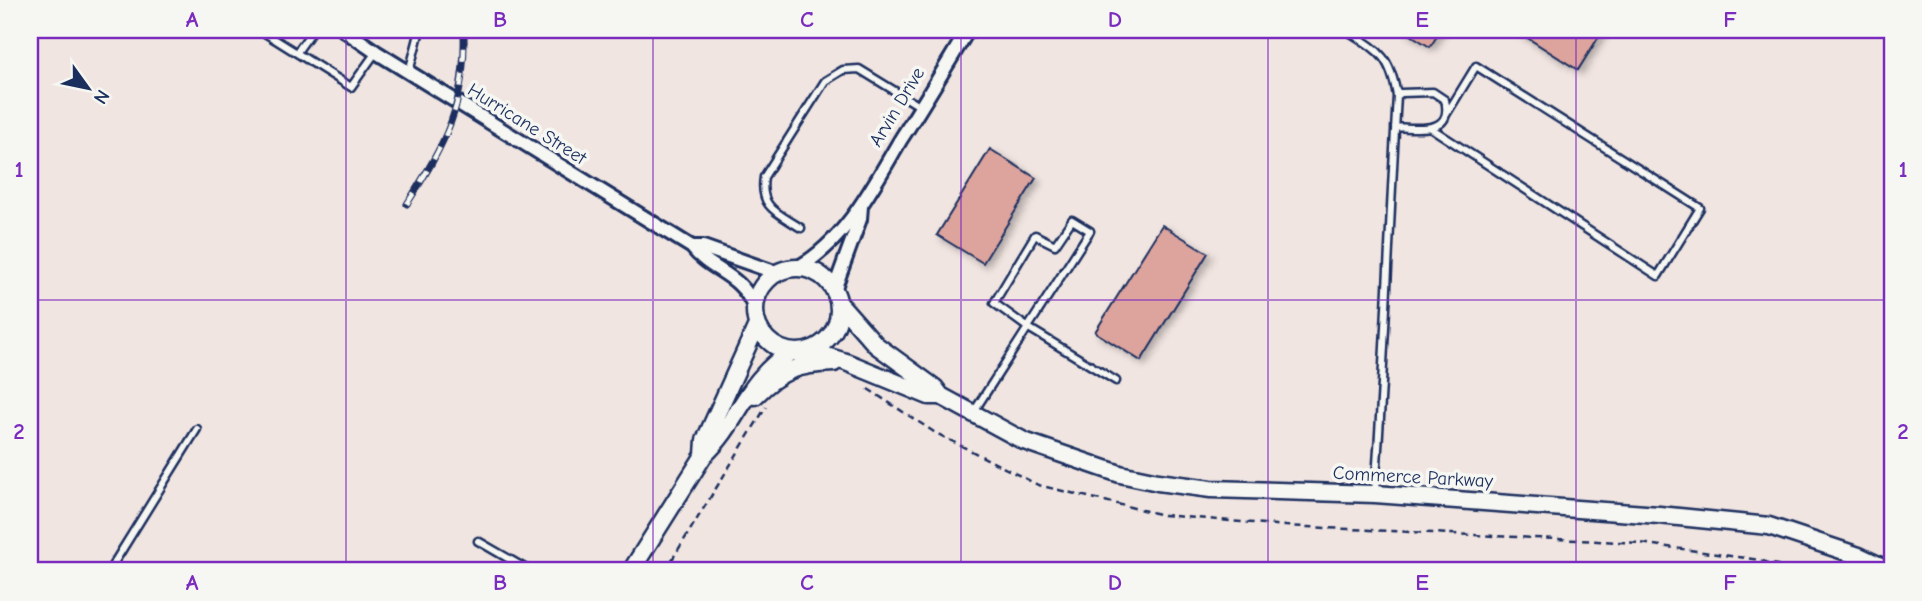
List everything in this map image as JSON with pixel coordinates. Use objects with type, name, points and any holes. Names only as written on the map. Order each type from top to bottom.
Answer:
[{"type":"street","name":"Hurricane Street","points":[[344,30],[692,247],[698,255],[742,285],[754,307]]},
{"type":"street","name":"Arvin Drive","points":[[777,273],[799,267],[819,256],[861,206],[967,30]]},
{"type":"street","name":"Arvin Drive","points":[[809,351],[828,337],[837,319],[836,296],[860,219],[861,206]]},
{"type":"street","name":"Hurricane Street","points":[[692,247],[703,247],[777,273]]},
{"type":"street","points":[[799,267],[819,274],[836,296]]},
{"type":"street","points":[[777,273],[762,288],[754,307],[757,325],[771,342],[789,353]]},
{"type":"street","name":"Commerce Parkway","points":[[836,296],[876,345],[935,388],[941,396],[1024,441],[1120,474],[1211,489],[1375,494],[1769,526],[1859,556],[1891,571]]},
{"type":"street","points":[[704,455],[705,440],[757,325]]},
{"type":"street","name":"Commerce Parkway","points":[[809,351],[846,362],[929,396],[941,396]]},
{"type":"street","points":[[631,571],[704,455],[715,445],[760,375],[789,353],[809,351]]},
{"type":"street","points":[[734,413],[764,386],[792,368],[809,363],[846,362]]},
{"type":"lane","points":[[260,30],[351,87],[376,52]]},
{"type":"lane","points":[[296,52],[313,30]]},
{"type":"lane","points":[[409,73],[420,30]]},
{"type":"lane","points":[[1346,30],[1372,46],[1384,58],[1393,72],[1397,96],[1375,494]]},
{"type":"lane","points":[[1395,127],[1430,128],[1442,122],[1476,66],[1700,208],[1658,276],[1430,128]]},
{"type":"lane","points":[[801,228],[768,207],[761,191],[764,177],[825,81],[842,70],[859,69],[921,107]]},
{"type":"lane","points":[[1397,96],[1401,93],[1433,92],[1445,100],[1446,115]]},
{"type":"lane","points":[[972,415],[1027,327],[1090,231],[1072,220],[1055,245],[1035,235],[994,303],[1027,327],[1116,381]]},
{"type":"lane","points":[[109,571],[197,429]]},
{"type":"lane","points":[[478,541],[530,571]]},
{"type":"building","points":[[1403,30],[1441,30],[1430,47]]},
{"type":"building","points":[[1515,30],[1603,30],[1578,70]]},
{"type":"building","points":[[990,149],[1036,178],[983,263],[937,235]]},
{"type":"building","points":[[1162,225],[1208,253],[1141,361],[1095,332]]},
{"type":"railway","points":[[407,204],[433,161],[451,122],[461,80],[464,30]]}]
